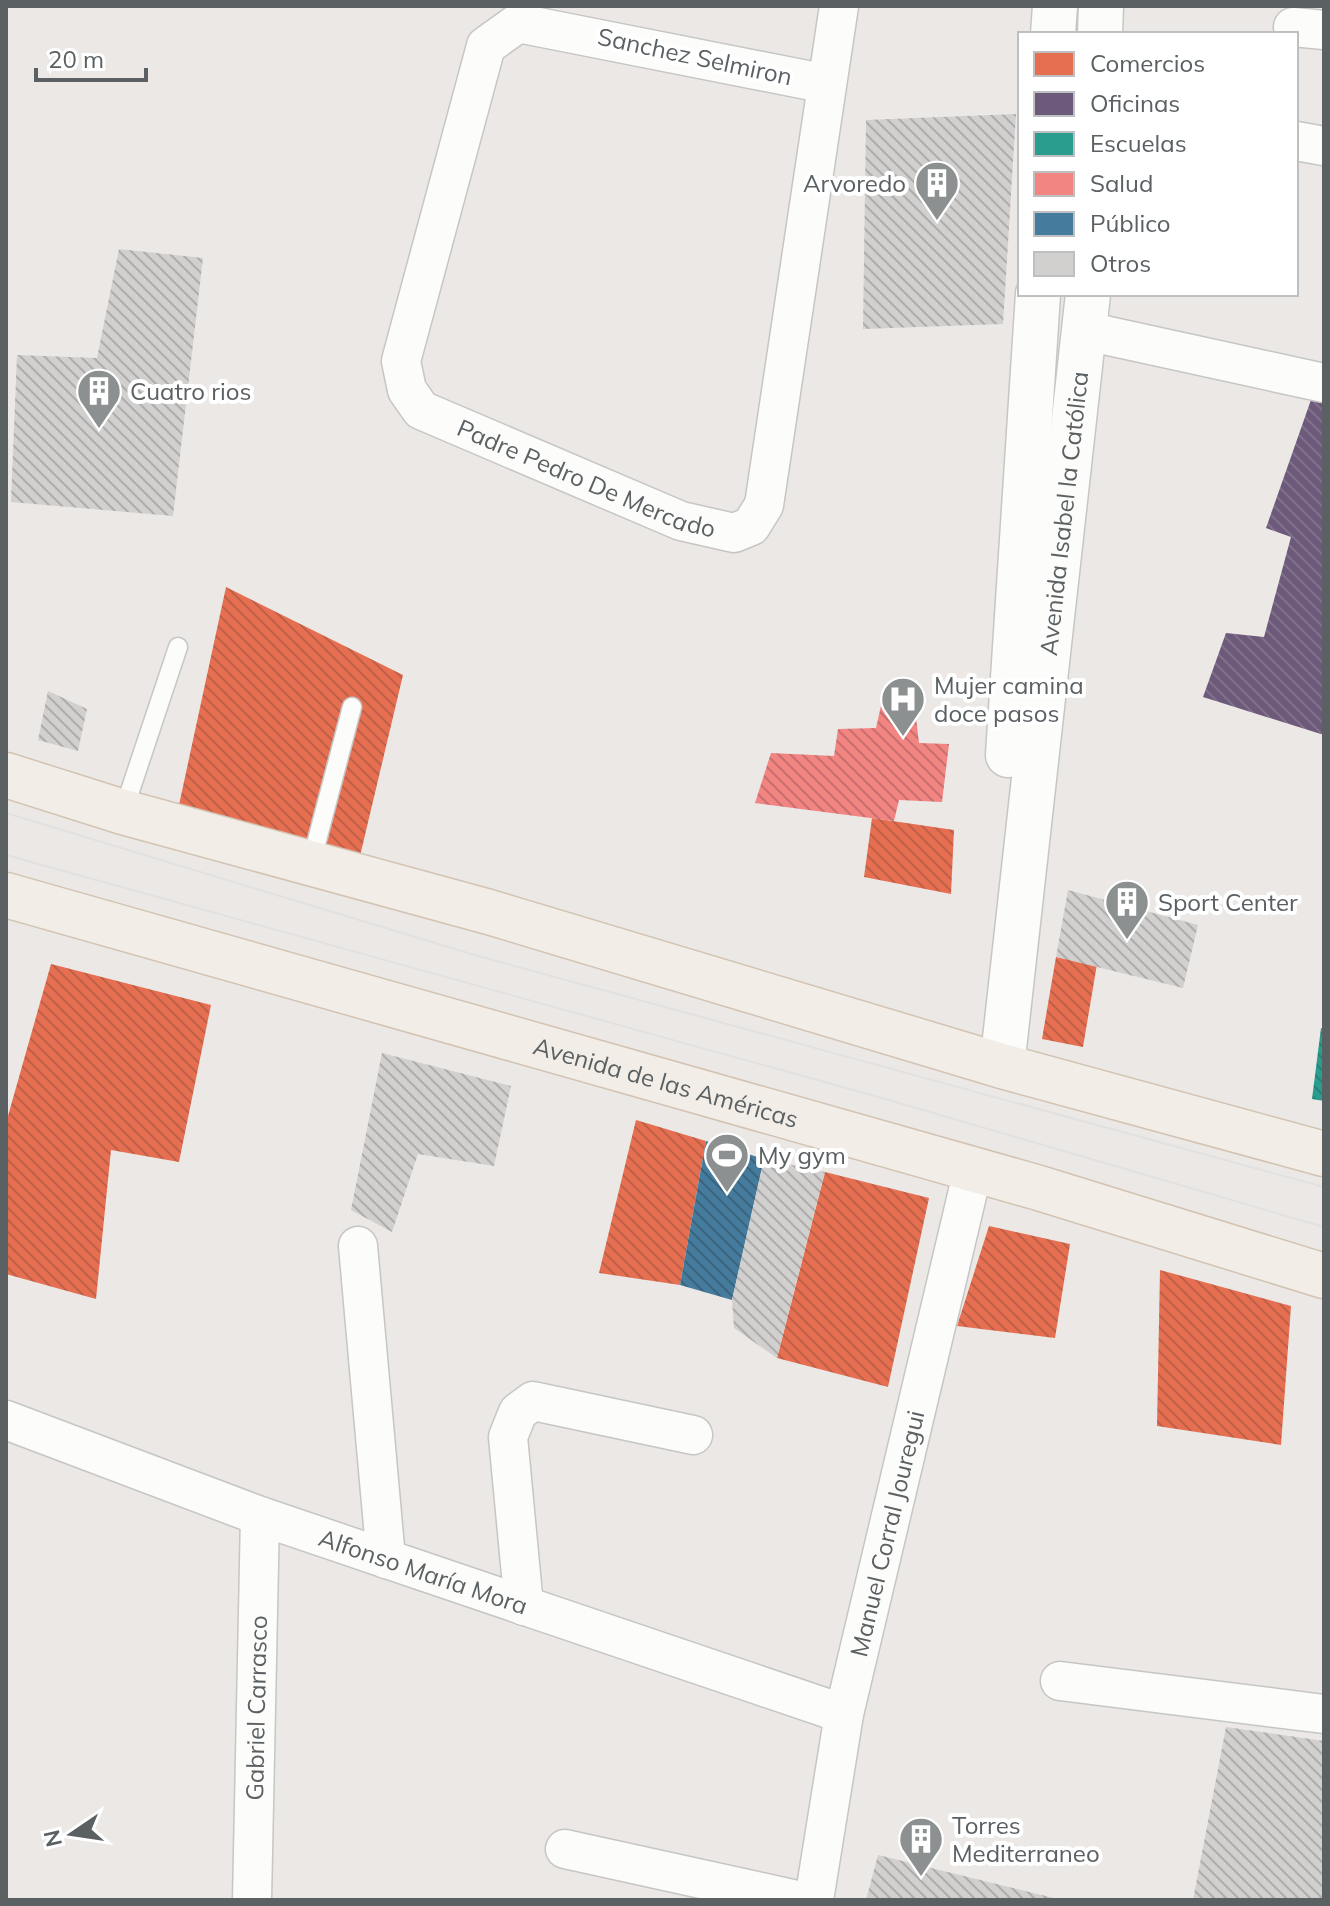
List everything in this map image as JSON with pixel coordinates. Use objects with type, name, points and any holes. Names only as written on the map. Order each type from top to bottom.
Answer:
[{"type":"main road","points":[[1053,32],[1055,6]]},
{"type":"main road","points":[[1100,32],[1101,6]]},
{"type":"main road","name":"Avenida Isabel la Católica","points":[[988,1061],[1038,296]]},
{"type":"main road","name":"Avenida Isabel la Católica","points":[[988,1061],[1087,313]]},
{"type":"main road","points":[[6,775],[123,812],[311,863],[988,1061],[1324,1154]]},
{"type":"main road","name":"Avenida de las Américas","points":[[6,895],[973,1170],[1324,1276]]},
{"type":"street","name":"Padre Pedro De Mercado","points":[[486,46],[401,361],[407,390],[421,410],[681,521],[734,533],[751,526],[764,505],[839,6]]},
{"type":"street","name":"Sanchez Selmiron","points":[[486,46],[518,23],[565,18],[827,84]]},
{"type":"street","points":[[1298,141],[1324,146]]},
{"type":"street","points":[[1087,313],[1324,383]]},
{"type":"street","name":"Manuel Corral Jouregui","points":[[814,1900],[844,1714],[973,1170]]},
{"type":"street","points":[[358,1246],[386,1559]]},
{"type":"street","points":[[524,1606],[508,1437],[518,1412],[533,1401],[693,1435]]},
{"type":"street","name":"Alfonso María Mora","points":[[6,1420],[260,1516],[844,1714]]},
{"type":"street","name":"Gabriel Carrasco","points":[[252,1900],[260,1516]]},
{"type":"street","points":[[1060,1681],[1324,1714]]},
{"type":"street","points":[[565,1849],[797,1900]]},
{"type":"lane","points":[[123,812],[178,647]]},
{"type":"lane","points":[[311,863],[352,707]]},
{"type":"building: Comercios","points":[[226,587],[403,675],[360,856],[179,805]]},
{"type":"building: Comercios","points":[[872,818],[954,830],[951,894],[864,877]]},
{"type":"building: Comercios","points":[[1056,957],[1097,964],[1083,1047],[1042,1039]]},
{"type":"building: Comercios","points":[[51,964],[211,1005],[179,1162],[111,1150],[96,1299],[6,1274],[6,1123]]},
{"type":"building: Comercios","points":[[636,1120],[706,1141],[680,1285],[599,1273]]},
{"type":"building: Comercios","points":[[825,1172],[929,1198],[888,1387],[777,1358]]},
{"type":"building: Comercios","points":[[989,1226],[1070,1244],[1055,1338],[957,1326]]},
{"type":"building: Comercios","points":[[1160,1270],[1291,1306],[1281,1445],[1157,1426]]},
{"type":"building: Oficinas","points":[[1312,397],[1324,400],[1324,735],[1203,697],[1226,633],[1264,637],[1291,537],[1266,528]]},
{"type":"building: Escuelas","points":[[1321,1028],[1324,1029],[1324,1101],[1312,1099]]},
{"type":"building: Salud","points":[[885,688],[913,692],[919,743],[949,744],[942,802],[899,800],[894,821],[755,803],[771,753],[834,756],[838,729],[876,728]]},
{"type":"building: Público","points":[[706,1141],[764,1159],[732,1300],[680,1285]]},
{"type":"building: Otros","name":"Arvoredo","points":[[1016,114],[1003,324],[863,329],[866,120]]},
{"type":"building: Otros","name":"Cuatro rios","points":[[119,249],[203,258],[173,516],[11,502],[17,355],[97,358]]},
{"type":"building: Otros","points":[[48,691],[87,709],[78,751],[38,740]]},
{"type":"building: Otros","name":"Sport Center","points":[[1068,890],[1198,925],[1183,988],[1056,957]]},
{"type":"building: Otros","points":[[382,1053],[511,1086],[494,1166],[418,1154],[392,1232],[351,1210]]},
{"type":"building: Otros","points":[[764,1159],[825,1172],[777,1358],[734,1328],[732,1300]]},
{"type":"building: Otros","points":[[1226,1727],[1324,1741],[1324,1900],[1193,1900]]},
{"type":"building: Otros","name":"Torres Mediterraneo","points":[[878,1855],[1058,1899],[1058,1900],[866,1900]]},
{"type":"tram line","points":[[6,813],[478,956],[1324,1187]]},
{"type":"tram line","points":[[6,855],[875,1096],[1324,1227]]},
{"type":"place","name":"Arvoredo","points":[[937,222]]},
{"type":"place","name":"Cuatro rios","points":[[99,430]]},
{"type":"place","name":"Mujer camina doce pasos","points":[[903,738]]},
{"type":"place","name":"Sport Center","points":[[1127,941]]},
{"type":"place","name":"My gym","points":[[727,1194]]},
{"type":"place","name":"Torres Mediterraneo","points":[[921,1878]]}]
